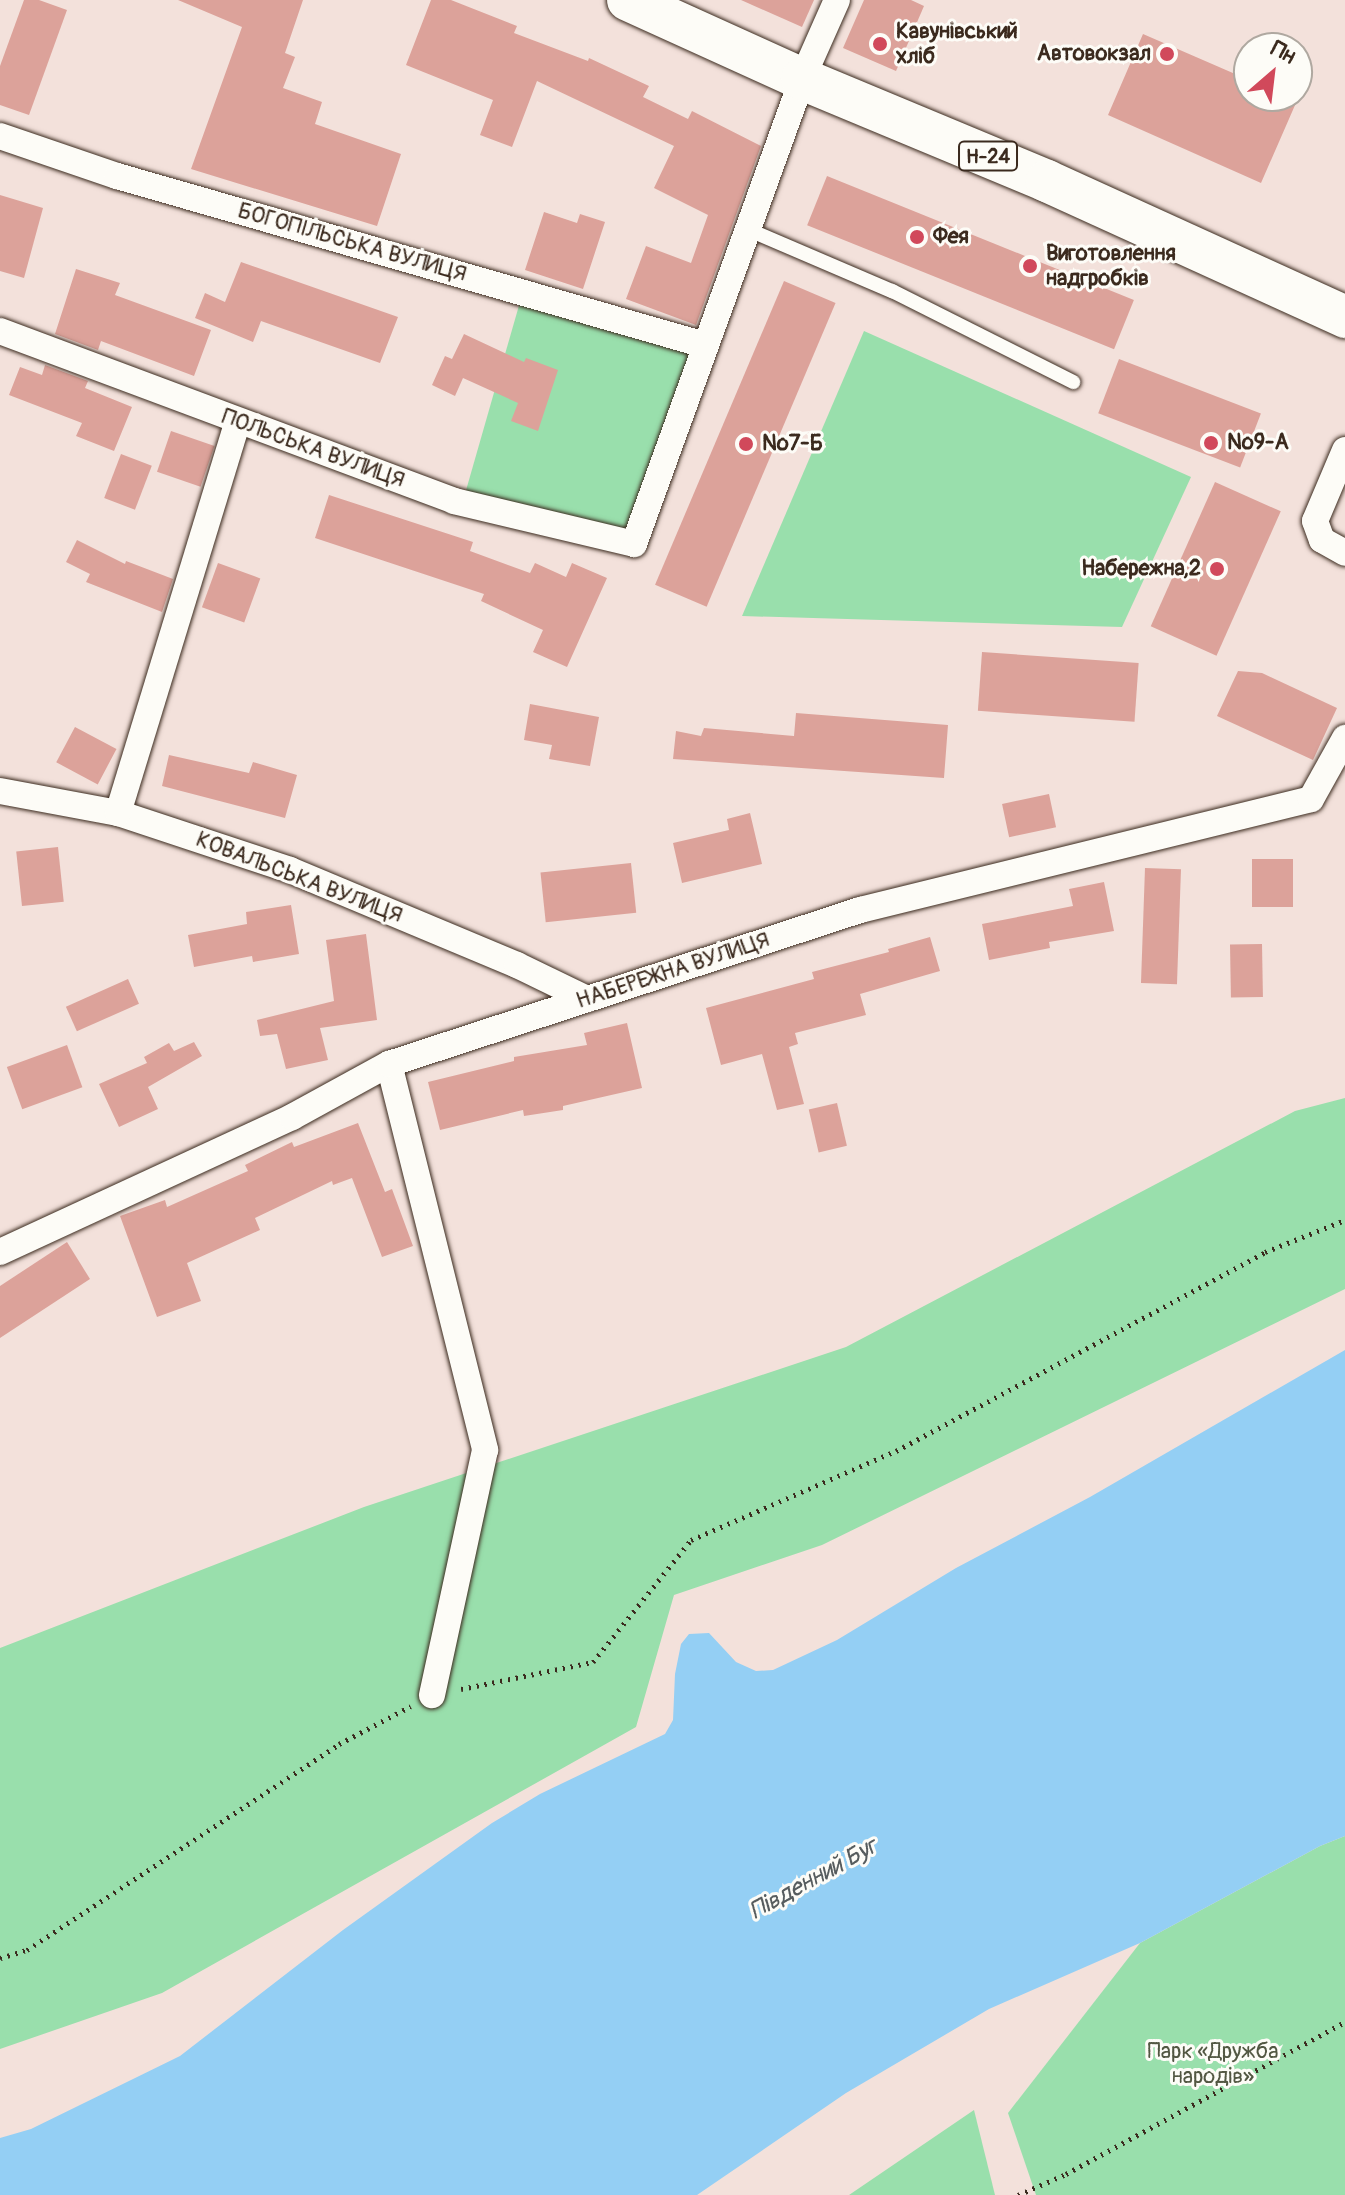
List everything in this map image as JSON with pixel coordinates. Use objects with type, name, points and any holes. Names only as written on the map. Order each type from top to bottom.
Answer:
[{"type":"main road","name":"Н-24","points":[[628,0],[802,79],[1047,181],[1345,317]]},
{"type":"street","points":[[705,345],[802,79],[837,0]]},
{"type":"street","name":"БОГОПІЛЬСЬКА ВУЛИЦЯ","points":[[0,136],[117,176],[705,345]]},
{"type":"street","name":"ПОЛЬСЬКА ВУЛИЦЯ","points":[[0,331],[454,501],[634,544],[705,345]]},
{"type":"street","points":[[118,813],[238,421]]},
{"type":"street","points":[[1345,450],[1315,521],[1322,540],[1345,553]]},
{"type":"street","name":"НАБЕРЕЖНА ВУЛИЦЯ","points":[[0,1252],[292,1117],[389,1064],[860,910],[1311,799],[1345,738]]},
{"type":"street","name":"КОВАЛЬСЬКА ВУЛИЦЯ","points":[[0,791],[118,813],[290,870],[517,965],[587,999]]},
{"type":"street","points":[[389,1064],[485,1450],[432,1695]]},
{"type":"lane","points":[[747,229],[892,291],[1073,382]]},
{"type":"path","points":[[0,1958],[27,1950],[339,1744],[432,1695],[593,1662],[691,1540],[896,1451],[1265,1252],[1345,1220]]},
{"type":"path","points":[[1018,2195],[1345,2022]]},
{"type":"path","points":[[1042,2185],[1046,2195]]},
{"type":"green space","points":[[520,302],[691,351],[635,546],[464,497]]},
{"type":"green space","points":[[864,331],[1191,477],[1122,627],[742,616]]},
{"type":"green space","points":[[1345,1098],[1345,1289],[822,1545],[674,1595],[636,1727],[162,1993],[0,2049],[0,1648],[364,1507],[846,1347],[1295,1111]]},
{"type":"green space","name":"Парк «Дружба народів»","points":[[1345,1836],[1345,2195],[1036,2195],[1008,2113],[1140,1943],[1320,1846]]},
{"type":"green space","points":[[974,2110],[995,2195],[849,2195]]},
{"type":"water","name":"Південний Буг","points":[[1345,1350],[1345,1836],[1320,1846],[1140,1943],[989,2009],[846,2093],[697,2195],[0,2195],[0,2138],[31,2129],[180,2056],[343,1930],[492,1823],[540,1794],[665,1734],[673,1720],[675,1674],[681,1644],[689,1634],[709,1633],[736,1662],[756,1671],[773,1670],[837,1640],[956,1568],[1090,1497]]},
{"type":"building","points":[[24,0],[39,0],[67,10],[29,115],[0,105],[0,66]]},
{"type":"building","points":[[178,0],[303,0],[285,53],[295,57],[283,88],[322,102],[315,124],[401,154],[377,226],[191,169],[242,27]]},
{"type":"building","points":[[431,0],[451,0],[517,26],[514,33],[588,61],[589,58],[649,86],[643,97],[688,119],[692,111],[761,146],[696,325],[626,299],[646,246],[691,263],[708,215],[654,188],[674,146],[537,81],[512,147],[480,135],[493,100],[406,65]]},
{"type":"building","points":[[741,0],[814,0],[802,27]]},
{"type":"building","points":[[864,0],[911,0],[924,6],[896,71],[843,48]]},
{"type":"building","points":[[1143,34],[1233,73],[1233,112],[1292,112],[1261,183],[1108,115]]},
{"type":"building","points":[[827,176],[1134,300],[1114,349],[807,225]]},
{"type":"building","points":[[0,195],[43,208],[24,278],[0,271]]},
{"type":"building","points":[[544,212],[577,223],[580,214],[605,222],[583,289],[525,270]]},
{"type":"building","points":[[241,262],[398,317],[380,363],[261,321],[253,342],[195,318],[205,293],[225,302]]},
{"type":"building","points":[[76,269],[120,283],[115,295],[211,330],[194,376],[101,341],[98,350],[55,334]]},
{"type":"building","name":"№7-Б","points":[[784,281],[836,303],[707,607],[655,585]]},
{"type":"building","points":[[464,334],[524,362],[526,358],[558,370],[538,431],[511,421],[518,403],[463,378],[455,396],[432,385],[445,356],[452,359]]},
{"type":"building","name":"№9-А","points":[[1119,359],[1261,413],[1240,468],[1098,413]]},
{"type":"building","points":[[45,365],[88,381],[85,388],[132,407],[114,451],[76,436],[82,423],[9,395],[20,367],[42,375]]},
{"type":"building","points":[[171,431],[214,446],[200,487],[157,472]]},
{"type":"building","points":[[121,454],[152,466],[135,510],[104,498]]},
{"type":"building","name":"Набережна,2","points":[[1215,482],[1281,511],[1217,656],[1151,626]]},
{"type":"building","points":[[329,495],[473,542],[470,551],[530,573],[535,563],[566,577],[572,563],[607,578],[567,667],[533,652],[543,630],[481,601],[484,594],[315,538]]},
{"type":"building","points":[[77,540],[125,564],[126,561],[173,579],[162,612],[86,582],[90,574],[66,562]]},
{"type":"building","points":[[218,563],[260,578],[244,623],[202,607]]},
{"type":"building","points":[[982,652],[1139,663],[1135,722],[978,711]]},
{"type":"building","points":[[1238,671],[1262,673],[1337,708],[1313,760],[1217,716]]},
{"type":"building","points":[[530,704],[599,717],[590,766],[549,759],[552,745],[524,740]]},
{"type":"building","points":[[796,713],[948,725],[944,778],[673,759],[676,731],[701,736],[704,728],[794,736]]},
{"type":"building","points":[[75,727],[116,749],[98,784],[56,762]]},
{"type":"building","points":[[169,755],[249,773],[253,762],[297,775],[285,818],[162,786]]},
{"type":"building","points":[[1049,794],[1056,827],[1009,837],[1002,804]]},
{"type":"building","points":[[750,813],[762,864],[682,883],[673,843],[729,830],[727,819]]},
{"type":"building","points":[[58,847],[64,902],[22,906],[16,851]]},
{"type":"building","points":[[1252,859],[1293,859],[1293,907],[1252,907]]},
{"type":"building","points":[[631,863],[636,913],[546,922],[540,873]]},
{"type":"building","points":[[1145,868],[1181,869],[1177,984],[1141,983]]},
{"type":"building","points":[[1104,882],[1114,931],[1049,942],[1050,948],[989,960],[982,924],[1073,906],[1069,889]]},
{"type":"building","points":[[291,905],[299,954],[253,962],[252,956],[194,967],[188,935],[247,924],[246,912]]},
{"type":"building","points":[[366,934],[377,1020],[320,1028],[328,1060],[286,1069],[277,1034],[260,1036],[257,1020],[334,1001],[326,940]]},
{"type":"building","points":[[930,937],[940,971],[860,994],[866,1015],[795,1033],[798,1044],[789,1047],[804,1104],[777,1110],[762,1054],[721,1065],[706,1008],[814,979],[812,972],[889,952],[888,949]]},
{"type":"building","points":[[1262,944],[1263,997],[1231,998],[1230,945]]},
{"type":"building","points":[[128,979],[139,1004],[77,1031],[66,1007]]},
{"type":"building","points":[[627,1023],[642,1088],[563,1106],[563,1110],[524,1116],[523,1110],[440,1130],[428,1082],[514,1061],[514,1057],[587,1045],[584,1033]]},
{"type":"building","points":[[194,1042],[202,1056],[148,1087],[158,1109],[119,1127],[99,1084],[147,1063],[144,1057],[169,1043],[174,1051]]},
{"type":"building","points":[[67,1045],[82,1087],[22,1109],[7,1067]]},
{"type":"building","points":[[837,1103],[847,1146],[819,1152],[809,1110]]},
{"type":"building","points":[[358,1123],[385,1192],[392,1189],[413,1246],[382,1257],[352,1178],[333,1185],[332,1181],[255,1218],[260,1230],[187,1263],[201,1301],[157,1317],[120,1216],[165,1200],[167,1207],[248,1171],[245,1165],[292,1142],[294,1147]]},
{"type":"building","points":[[67,1242],[90,1279],[0,1338],[0,1286]]},
{"type":"place","name":"Кавунівський хліб","points":[[880,44]]},
{"type":"place","name":"Автовокзал","points":[[1167,54]]},
{"type":"place","name":"Фея","points":[[917,237]]},
{"type":"place","name":"Виготовлення надгробків","points":[[1030,266]]},
{"type":"place","name":"№9-А","points":[[1211,443]]},
{"type":"place","name":"№7-Б","points":[[746,444]]},
{"type":"place","name":"Набережна,2","points":[[1217,569]]}]
